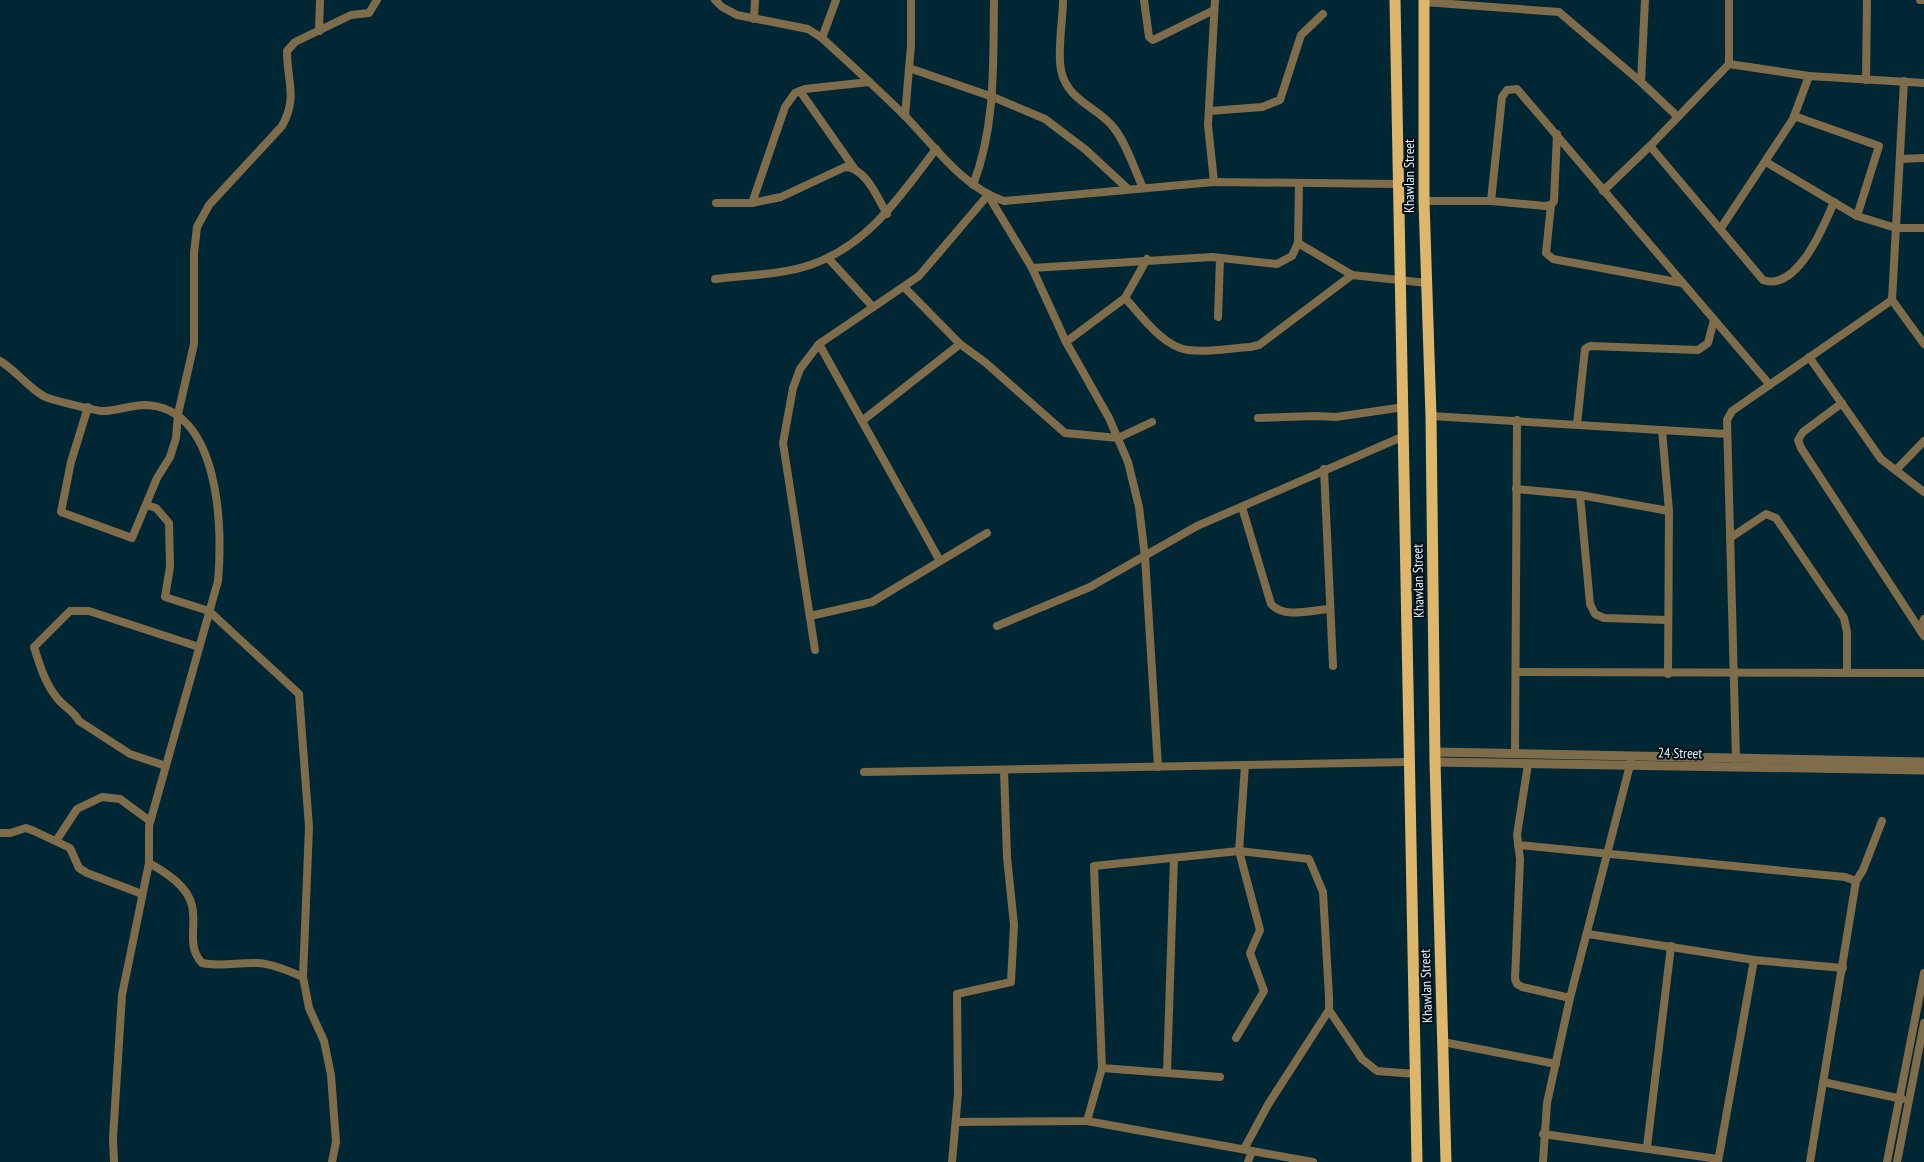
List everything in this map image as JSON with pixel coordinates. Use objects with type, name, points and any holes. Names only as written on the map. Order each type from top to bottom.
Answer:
[{"type":"main road","name":"Khawlan Street","points":[[1394,0],[1399,280],[1404,407],[1408,762],[1417,1162]]},
{"type":"main road","name":"Khawlan Street","points":[[1424,1],[1424,201],[1431,416],[1435,757],[1446,1162]]},
{"type":"street","points":[[319,31],[320,0]]},
{"type":"street","points":[[88,407],[71,462],[61,512],[132,538],[157,478],[170,457],[176,438],[178,414],[194,344],[194,253],[197,227],[208,206],[282,126],[289,113],[292,99],[287,51],[295,42],[351,15],[369,13],[377,0]]},
{"type":"street","points":[[715,0],[722,7],[737,15],[808,29],[822,38],[905,116],[973,185],[988,195],[1004,201],[1214,182],[1398,184]]},
{"type":"street","points":[[754,19],[755,0]]},
{"type":"street","points":[[822,38],[836,0]]},
{"type":"street","points":[[905,116],[912,0]]},
{"type":"street","points":[[973,185],[983,161],[993,97],[994,0]]},
{"type":"street","points":[[1063,0],[1061,70],[1064,78],[1078,101],[1113,127],[1121,138],[1143,188]]},
{"type":"street","points":[[1144,0],[1149,37],[1153,40],[1214,10]]},
{"type":"street","points":[[1214,182],[1208,125],[1215,0]]},
{"type":"street","points":[[1641,82],[1645,0]]},
{"type":"street","points":[[1603,191],[1650,146],[1729,64],[1729,0]]},
{"type":"street","points":[[1866,80],[1867,0]]},
{"type":"street","points":[[1424,1],[1559,12],[1641,82],[1678,117]]},
{"type":"street","points":[[1210,111],[1262,107],[1280,100],[1301,35],[1323,14]]},
{"type":"street","points":[[1729,64],[1809,76],[1924,83]]},
{"type":"street","points":[[909,68],[993,97],[1045,119],[1086,150],[1128,189]]},
{"type":"street","points":[[1721,228],[1766,162],[1794,116],[1809,76]]},
{"type":"street","points":[[1904,81],[1892,300],[1924,344]]},
{"type":"street","points":[[752,203],[785,107],[794,93],[869,82]]},
{"type":"street","points":[[1492,201],[1502,97],[1507,90],[1517,89],[1770,385]]},
{"type":"street","points":[[800,91],[854,168],[862,174],[887,214]]},
{"type":"street","points":[[1794,116],[1879,146],[1858,216]]},
{"type":"street","points":[[1557,134],[1554,201],[1551,205],[1546,252],[1553,259],[1682,283]]},
{"type":"street","points":[[1650,146],[1763,280],[1776,283],[1792,272],[1818,241],[1834,202]]},
{"type":"street","points":[[715,279],[812,265],[844,250],[887,214],[936,148]]},
{"type":"street","points":[[1900,159],[1924,158]]},
{"type":"street","points":[[1766,162],[1858,216],[1896,228],[1924,228]]},
{"type":"street","points":[[716,203],[752,203],[781,197],[845,167],[854,168]]},
{"type":"street","points":[[1032,268],[1148,259],[1220,258],[1277,264],[1292,256],[1298,243],[1299,184]]},
{"type":"street","points":[[988,195],[1032,268],[1066,342],[1118,438],[1128,462],[1137,498],[1145,557],[1158,767]]},
{"type":"street","points":[[815,650],[783,443],[793,388],[800,369],[819,344],[919,276],[988,195]]},
{"type":"street","points":[[1424,201],[1492,201],[1551,205]]},
{"type":"street","points":[[1298,243],[1352,275],[1427,283]]},
{"type":"street","points":[[828,258],[873,307]]},
{"type":"street","points":[[1218,317],[1220,258]]},
{"type":"street","points":[[1066,342],[1125,298],[1148,259]]},
{"type":"street","points":[[1125,298],[1162,336],[1176,347],[1188,350],[1250,346],[1259,345],[1352,275]]},
{"type":"street","points":[[904,287],[960,344],[986,363],[1065,433],[1118,438],[1152,422]]},
{"type":"street","points":[[1736,759],[1727,420],[1732,410],[1892,300]]},
{"type":"street","points":[[1577,424],[1585,349],[1590,346],[1698,350],[1704,348],[1708,343],[1714,320]]},
{"type":"street","points":[[819,344],[940,561]]},
{"type":"street","points":[[862,421],[960,344]]},
{"type":"street","points":[[1810,357],[1882,459],[1924,492]]},
{"type":"street","points":[[0,361],[14,369],[45,397],[101,411],[144,405],[167,409],[178,414],[209,460],[215,481],[221,550],[218,581],[150,821],[148,863],[122,995],[113,1138],[114,1162]]},
{"type":"street","points":[[1842,403],[1803,432],[1798,440],[1801,448],[1922,633]]},
{"type":"street","points":[[1258,418],[1336,417],[1404,407]]},
{"type":"street","points":[[1431,416],[1727,434]]},
{"type":"street","points":[[1515,754],[1517,672],[1517,420]]},
{"type":"street","points":[[1662,430],[1669,511],[1668,674]]},
{"type":"street","points":[[997,626],[1090,588],[1197,526],[1324,469],[1404,436]]},
{"type":"street","points":[[1896,470],[1924,441]]},
{"type":"street","points":[[1324,469],[1333,666]]},
{"type":"street","points":[[1516,489],[1580,495],[1669,511]]},
{"type":"street","points":[[1580,495],[1590,604],[1595,614],[1604,618],[1667,620]]},
{"type":"street","points":[[146,504],[156,508],[169,523],[170,567],[165,597],[209,611],[300,694],[309,826],[304,977],[310,1008],[324,1041],[331,1076],[336,1142],[332,1162]]},
{"type":"street","points":[[1242,507],[1271,604],[1276,610],[1284,612],[1329,609]]},
{"type":"street","points":[[1730,538],[1766,514],[1776,518],[1844,618],[1847,632],[1848,673]]},
{"type":"street","points":[[810,616],[872,602],[987,533]]},
{"type":"street","points":[[166,766],[130,754],[79,721],[76,715],[58,699],[44,679],[34,647],[70,611],[89,611],[200,647]]},
{"type":"street","points":[[1922,633],[1924,618]]},
{"type":"street","points":[[1517,672],[1668,674],[1924,673]]},
{"type":"street","name":"24 Street","points":[[1435,757],[1515,754],[1631,762],[1924,770]]},
{"type":"street","name":"24 Street","points":[[1435,757],[1528,764],[1736,759],[1924,762]]},
{"type":"street","points":[[864,772],[1408,762]]},
{"type":"street","points":[[1543,1162],[1546,1103],[1570,998],[1631,762]]},
{"type":"street","points":[[1528,764],[1517,836],[1520,859],[1515,979],[1517,984],[1570,998]]},
{"type":"street","points":[[1236,1038],[1264,991],[1250,953],[1260,930],[1239,851],[1245,765]]},
{"type":"street","points":[[952,1162],[958,1094],[957,994],[1011,982],[1014,925],[1007,857],[1004,770]]},
{"type":"street","points":[[56,841],[77,809],[102,797],[120,799],[150,821]]},
{"type":"street","points":[[1810,1162],[1856,881],[1864,870],[1882,821]]},
{"type":"street","points":[[0,833],[10,833],[26,828],[70,848],[79,868],[87,873],[142,894]]},
{"type":"street","points":[[1518,845],[1845,877],[1856,881]]},
{"type":"street","points":[[1088,1121],[1102,1068],[1094,866],[1239,851],[1309,859],[1323,892],[1328,1010],[1362,1059],[1377,1071],[1415,1074]]},
{"type":"street","points":[[1167,1072],[1174,858]]},
{"type":"street","points":[[148,863],[165,871],[185,891],[192,906],[193,945],[202,963],[213,966],[258,963],[276,966],[304,977]]},
{"type":"street","points":[[1588,934],[1754,960],[1843,968]]},
{"type":"street","points":[[1647,1147],[1671,946]]},
{"type":"street","points":[[1543,1134],[1647,1147],[1718,1161],[1754,960]]},
{"type":"street","points":[[1887,1162],[1924,973]]},
{"type":"street","points":[[1244,1149],[1269,1103],[1328,1010]]},
{"type":"street","points":[[1897,1162],[1924,1023]]},
{"type":"street","points":[[1443,1042],[1556,1064]]},
{"type":"street","points":[[1102,1068],[1220,1077]]},
{"type":"street","points":[[1824,1082],[1909,1100]]},
{"type":"street","points":[[956,1122],[1088,1121],[1313,1162]]},
{"type":"street","points":[[1248,1162],[1252,1151]]}]
